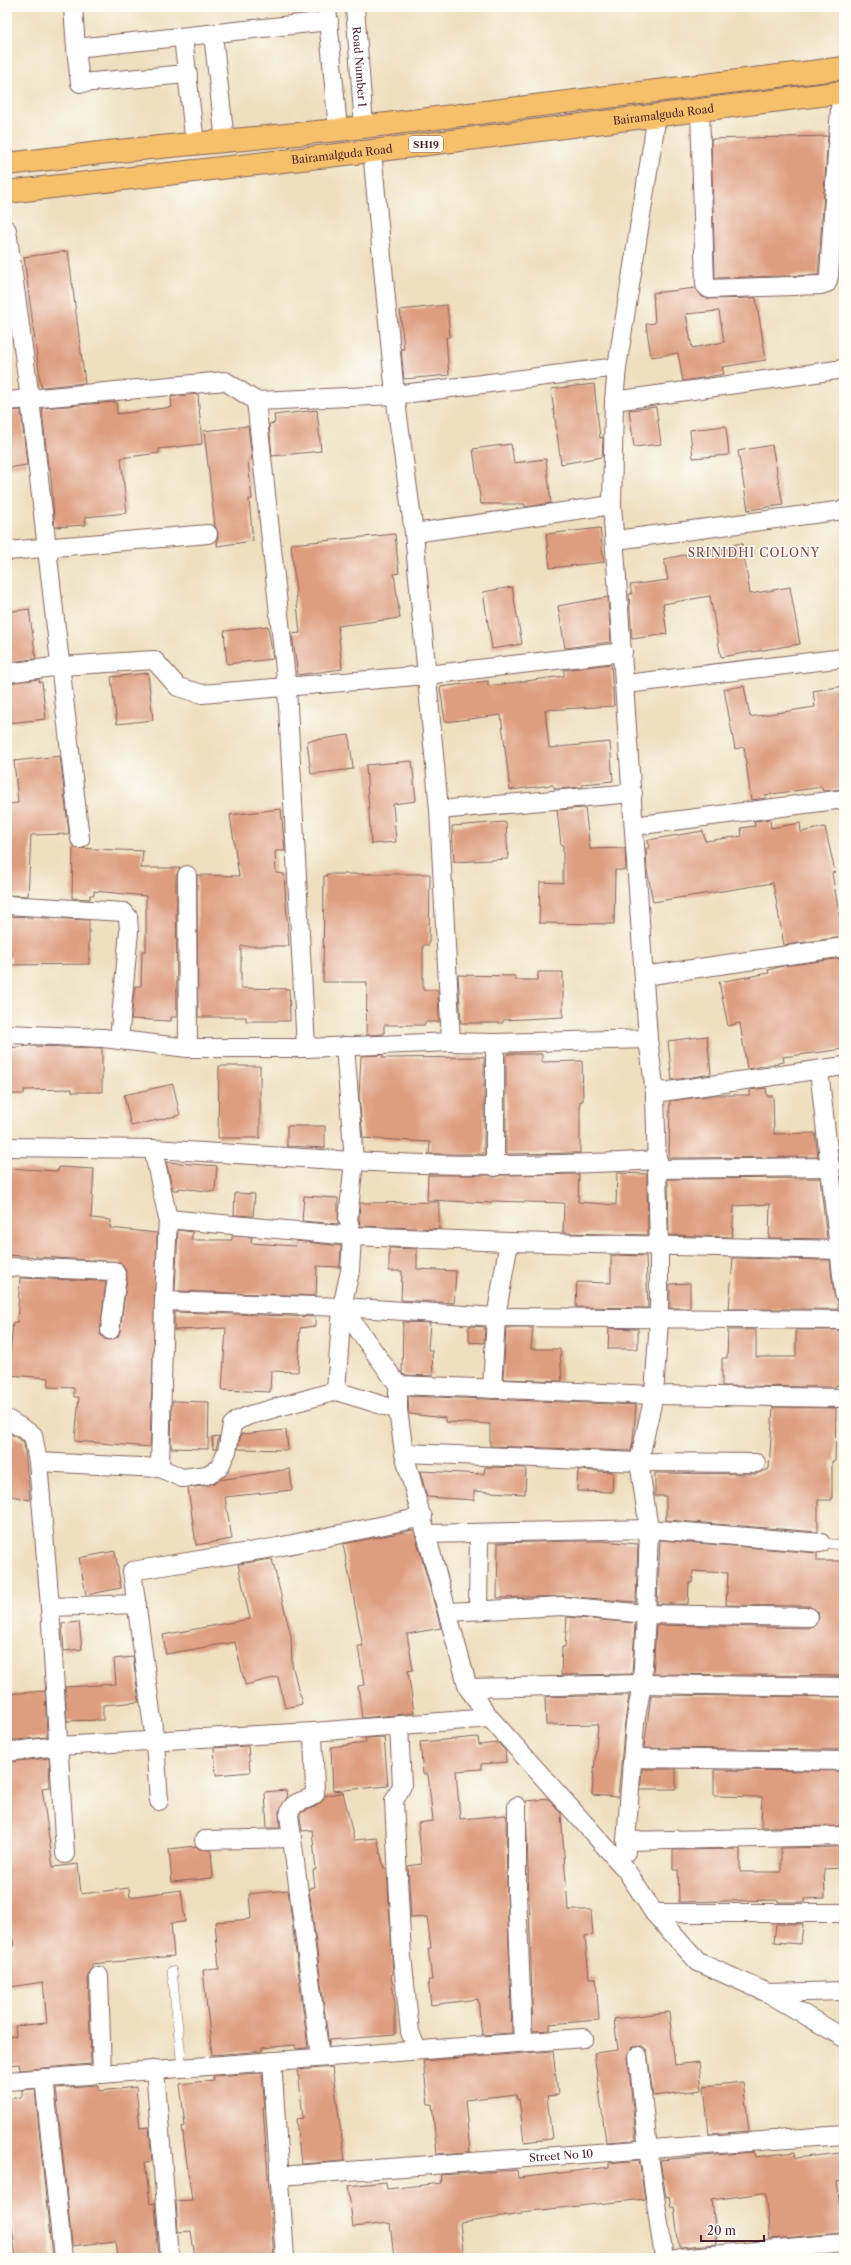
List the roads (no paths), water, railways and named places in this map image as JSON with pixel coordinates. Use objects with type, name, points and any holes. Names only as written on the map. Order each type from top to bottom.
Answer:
[{"type":"main road","name":"SH19","points":[[7,164],[338,130],[844,68]]},
{"type":"main road","name":"Bairamalguda Road","points":[[7,192],[372,151],[843,93]]},
{"type":"street","points":[[73,7],[80,83],[188,74]]},
{"type":"street","name":"Road Number 1","points":[[355,7],[364,127]]},
{"type":"street","points":[[76,48],[183,38],[328,14],[338,130]]},
{"type":"street","points":[[212,34],[225,141]]},
{"type":"street","points":[[183,38],[195,144]]},
{"type":"street","points":[[700,110],[705,285],[709,289],[821,285],[827,283],[829,276],[843,93]]},
{"type":"street","points":[[626,1870],[626,1841],[635,1723],[642,1684],[649,1530],[639,1462],[654,1395],[659,1320],[660,1246],[655,1093],[648,1039],[626,684],[616,540],[612,505],[614,401],[617,367],[657,115]]},
{"type":"street","points":[[372,151],[395,395],[414,533],[439,810],[451,1042]]},
{"type":"street","points":[[7,230],[30,399],[80,839]]},
{"type":"street","points":[[7,401],[225,381],[256,401],[395,395],[617,367]]},
{"type":"street","points":[[614,401],[844,370]]},
{"type":"street","points":[[256,401],[287,688],[306,1048]]},
{"type":"street","points":[[414,533],[612,505]]},
{"type":"street","points":[[616,540],[844,510]]},
{"type":"street","points":[[7,551],[208,534]]},
{"type":"street","points":[[7,673],[61,666],[154,660],[178,687],[202,694],[427,675],[623,652]]},
{"type":"street","points":[[626,684],[844,658]]},
{"type":"street","points":[[439,810],[633,793]]},
{"type":"street","points":[[634,826],[844,799]]},
{"type":"street","points":[[188,875],[188,1048]]},
{"type":"street","points":[[7,904],[124,912],[128,917],[129,931],[119,1040]]},
{"type":"street","points":[[644,976],[844,947]]},
{"type":"street","points":[[7,1034],[119,1040],[188,1048],[306,1048],[451,1042],[495,1044],[648,1039]]},
{"type":"street","points":[[495,1044],[495,1167]]},
{"type":"street","points":[[336,1391],[342,1307],[350,1272],[352,1236],[348,1219],[354,1162],[345,1046]]},
{"type":"street","points":[[655,1093],[844,1066]]},
{"type":"street","points":[[819,1070],[841,1240],[844,1293]]},
{"type":"street","points":[[7,1147],[153,1149],[437,1166],[495,1167],[658,1165],[831,1167]]},
{"type":"street","points":[[153,1149],[168,1219],[164,1301],[160,1468]]},
{"type":"street","points":[[168,1219],[352,1236],[509,1242],[660,1246],[841,1240]]},
{"type":"street","points":[[492,1389],[496,1317],[509,1242]]},
{"type":"street","points":[[7,1267],[114,1271],[117,1276],[110,1330]]},
{"type":"street","points":[[164,1301],[342,1307],[496,1317],[659,1320],[844,1320]]},
{"type":"street","points":[[342,1307],[398,1384],[398,1410],[404,1453],[468,1688],[490,1718],[626,1870],[654,1913],[698,1962],[768,1993],[844,2038]]},
{"type":"street","points":[[398,1384],[654,1395],[844,1398]]},
{"type":"street","points":[[38,1462],[160,1468],[182,1478],[206,1475],[219,1468],[227,1451],[232,1425],[250,1414],[336,1391],[398,1410]]},
{"type":"street","points":[[7,1419],[33,1435],[38,1462],[50,1607],[57,1746],[65,1854]]},
{"type":"street","points":[[404,1453],[639,1462],[756,1463]]},
{"type":"street","points":[[159,1801],[155,1742],[132,1571],[278,1547],[425,1526],[479,1533],[649,1530],[821,1543]]},
{"type":"street","points":[[478,1609],[479,1533]]},
{"type":"street","points":[[50,1607],[137,1604]]},
{"type":"street","points":[[448,1612],[478,1609],[562,1606],[646,1614],[809,1617]]},
{"type":"street","points":[[468,1688],[642,1684],[844,1687]]},
{"type":"street","points":[[7,1752],[57,1746],[155,1742],[313,1732],[490,1718]]},
{"type":"street","points":[[399,1726],[402,1786],[394,1801],[397,1869],[410,2032],[417,2050]]},
{"type":"street","points":[[313,1732],[316,1789],[312,1797],[296,1803],[290,1810],[292,1838],[320,2057]]},
{"type":"street","points":[[633,1758],[844,1761]]},
{"type":"street","points":[[517,1806],[517,1895],[523,2041]]},
{"type":"street","points":[[626,1841],[844,1836]]},
{"type":"street","points":[[204,1840],[292,1838]]},
{"type":"street","points":[[654,1913],[844,1913]]},
{"type":"street","points":[[99,1976],[102,2074]]},
{"type":"street","points":[[768,1993],[844,1991]]},
{"type":"street","points":[[7,2081],[523,2041],[584,2038]]},
{"type":"street","points":[[638,2056],[648,2149],[664,2258]]},
{"type":"street","points":[[272,2061],[285,2258]]},
{"type":"street","points":[[155,2069],[170,2258]]},
{"type":"street","points":[[44,2078],[63,2258]]},
{"type":"street","name":"Street No 10","points":[[279,2176],[844,2135]]},
{"type":"street","points":[[679,2258],[844,2242]]},
{"type":"lane","points":[[821,1543],[844,1545]]},
{"type":"lane","points":[[172,1972],[182,2067]]},
{"type":"district","name":"SRINIDHI COLONY","points":[[754,552]]}]
